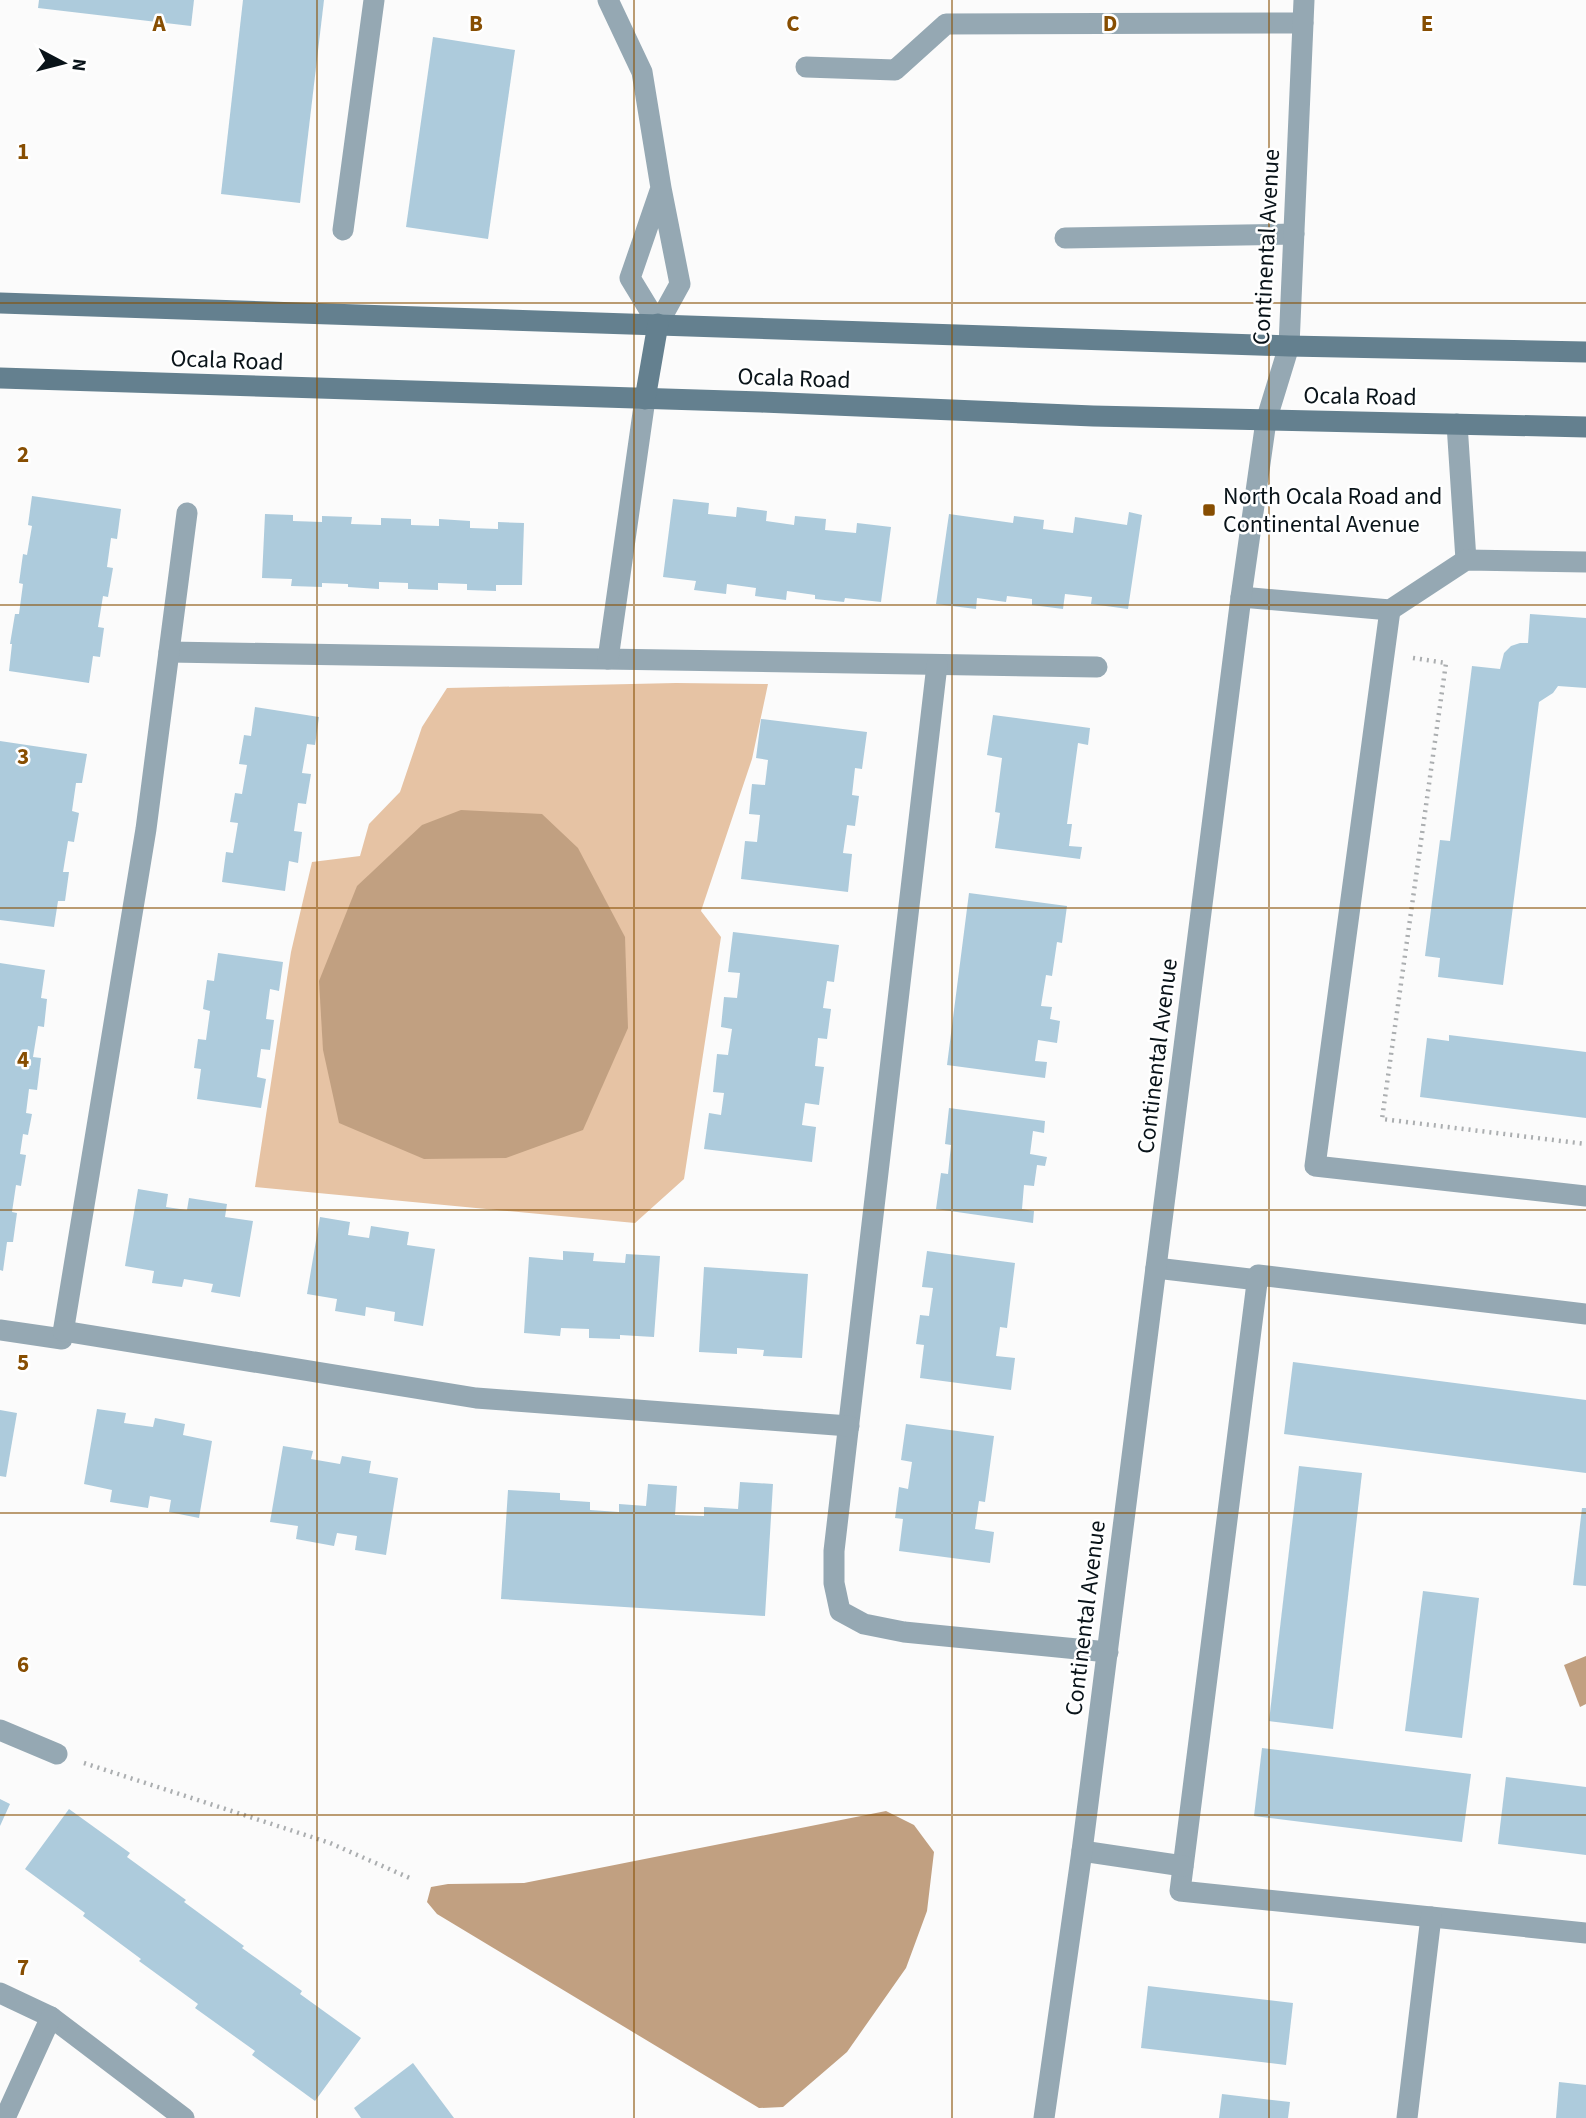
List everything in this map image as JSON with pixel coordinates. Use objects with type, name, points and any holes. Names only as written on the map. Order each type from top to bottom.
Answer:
[{"type":"main road","name":"Ocala Road","points":[[0,303],[1289,346],[1586,352]]},
{"type":"main road","points":[[645,399],[658,324]]},
{"type":"main road","name":"Ocala Road","points":[[0,378],[1266,421],[1586,427]]},
{"type":"street","points":[[343,230],[374,0]]},
{"type":"street","points":[[608,0],[642,72],[680,284],[658,324],[630,278],[661,188]]},
{"type":"street","name":"Continental Avenue","points":[[1044,2118],[1083,1851],[1241,597],[1266,421],[1289,346],[1304,0]]},
{"type":"street","points":[[806,68],[895,70],[946,24],[1303,23]]},
{"type":"street","points":[[1065,238],[1294,234]]},
{"type":"street","points":[[608,659],[645,399]]},
{"type":"street","points":[[1457,424],[1465,560]]},
{"type":"street","points":[[0,1330],[62,1339],[146,829],[187,513]]},
{"type":"street","points":[[1241,597],[1390,610],[1465,560],[1586,562]]},
{"type":"street","points":[[1390,610],[1315,1166],[1586,1196]]},
{"type":"street","points":[[169,652],[1097,667]]},
{"type":"street","points":[[937,665],[834,1551],[834,1583],[840,1611],[864,1624],[904,1632],[1108,1652]]},
{"type":"street","points":[[1156,1268],[1258,1280]]},
{"type":"street","points":[[1586,1314],[1258,1275],[1180,1891],[1586,1933]]},
{"type":"street","points":[[63,1331],[476,1398],[849,1426]]},
{"type":"street","points":[[0,1730],[57,1755]]},
{"type":"street","points":[[1083,1851],[1183,1866]]},
{"type":"street","points":[[1407,2118],[1431,1917]]},
{"type":"street","points":[[0,1993],[51,2017],[184,2118]]},
{"type":"street","points":[[5,2118],[51,2017]]},
{"type":"path","points":[[1384,653],[1446,663],[1382,1119],[1586,1144]]},
{"type":"path","points":[[57,1755],[330,1843],[412,1879]]},
{"type":"shaded area","points":[[676,683],[768,684],[752,759],[701,911],[721,937],[684,1179],[635,1223],[255,1187],[291,952],[312,862],[360,856],[369,824],[400,792],[422,727],[447,688]]},
{"type":"shaded area","points":[[461,810],[542,814],[578,848],[625,937],[628,1028],[583,1130],[506,1158],[424,1159],[339,1123],[323,1050],[319,981],[357,886],[422,825]]},
{"type":"shaded area","points":[[1586,1656],[1586,1704],[1580,1707],[1564,1665]]},
{"type":"shaded area","points":[[886,1811],[914,1825],[934,1852],[927,1911],[906,1968],[847,2052],[783,2107],[759,2108],[437,1914],[427,1902],[431,1887],[448,1884],[524,1883]]},
{"type":"building","points":[[39,0],[194,0],[191,26],[38,8]]},
{"type":"building","points":[[243,0],[324,0],[300,203],[221,194]]},
{"type":"building","points":[[433,37],[515,50],[488,239],[406,227]]},
{"type":"building","points":[[32,496],[121,509],[117,539],[111,538],[107,567],[113,568],[108,597],[103,596],[98,627],[104,628],[100,657],[93,656],[89,683],[9,671],[10,644],[15,614],[19,614],[23,584],[19,583],[23,554],[27,555],[32,526],[28,525]]},
{"type":"building","points":[[673,499],[709,503],[708,514],[736,517],[737,507],[767,511],[766,521],[794,525],[795,516],[826,519],[825,530],[856,533],[857,523],[891,527],[881,602],[845,598],[844,602],[815,599],[815,595],[787,591],[786,600],[755,596],[756,588],[727,584],[726,594],[694,590],[696,581],[663,577]]},
{"type":"building","points":[[1129,512],[1142,515],[1128,609],[1091,604],[1092,597],[1065,594],[1063,609],[1032,605],[1032,599],[1007,596],[1006,602],[977,598],[976,609],[936,604],[949,514],[1013,523],[1014,516],[1044,520],[1043,529],[1073,533],[1075,517],[1127,525]]},
{"type":"building","points":[[265,514],[293,515],[293,521],[322,522],[322,516],[352,517],[351,524],[381,525],[381,518],[411,519],[411,525],[439,526],[439,519],[470,521],[470,528],[498,529],[498,522],[524,523],[522,585],[496,585],[496,591],[467,590],[467,584],[438,583],[438,590],[408,589],[408,583],[379,582],[379,589],[322,583],[322,587],[291,586],[292,579],[262,578]]},
{"type":"building","points":[[1530,614],[1586,618],[1586,688],[1558,686],[1553,693],[1539,702],[1503,985],[1438,977],[1440,958],[1425,956],[1440,840],[1450,841],[1472,666],[1500,669],[1504,653],[1511,646],[1528,643]]},
{"type":"building","points":[[255,707],[319,717],[315,745],[307,744],[302,773],[311,774],[306,804],[298,803],[294,831],[302,832],[298,863],[289,861],[285,891],[222,882],[226,852],[233,853],[238,823],[230,822],[235,793],[242,794],[247,765],[239,764],[244,735],[251,736]]},
{"type":"building","points":[[993,715],[1090,728],[1088,745],[1078,743],[1067,824],[1072,824],[1069,846],[1082,847],[1080,859],[995,848],[1000,813],[995,812],[1002,758],[987,755]]},
{"type":"building","points":[[761,719],[867,732],[862,769],[855,768],[852,795],[859,796],[855,826],[847,825],[843,853],[852,854],[848,892],[741,879],[745,841],[757,842],[760,815],[749,814],[752,784],[765,785],[768,760],[756,758]]},
{"type":"building","points":[[0,741],[87,754],[82,783],[76,783],[72,811],[79,813],[74,842],[68,841],[63,872],[69,872],[65,901],[58,901],[54,927],[0,920]]},
{"type":"building","points":[[969,893],[1067,906],[1062,943],[1057,942],[1052,976],[1046,975],[1041,1006],[1052,1007],[1050,1019],[1060,1021],[1057,1043],[1038,1040],[1035,1061],[1047,1062],[1045,1078],[947,1065]]},
{"type":"building","points":[[733,932],[839,945],[834,982],[827,981],[823,1008],[831,1009],[827,1039],[818,1038],[815,1066],[824,1067],[819,1105],[805,1103],[802,1125],[816,1127],[812,1162],[704,1149],[709,1113],[721,1115],[724,1093],[713,1092],[717,1054],[728,1055],[732,1029],[721,1027],[724,997],[737,998],[740,973],[728,972]]},
{"type":"building","points":[[218,953],[283,962],[279,991],[270,989],[266,1019],[274,1020],[270,1050],[261,1049],[257,1077],[266,1079],[261,1108],[197,1099],[201,1069],[194,1068],[198,1039],[206,1040],[210,1011],[203,1009],[207,980],[214,981]]},
{"type":"building","points":[[0,963],[45,970],[41,998],[47,999],[44,1027],[38,1026],[33,1057],[41,1058],[37,1090],[29,1089],[26,1113],[32,1114],[28,1135],[23,1134],[20,1154],[26,1155],[21,1186],[16,1185],[12,1212],[17,1213],[13,1242],[7,1242],[3,1271],[0,1270]]},
{"type":"building","points":[[1449,1035],[1586,1052],[1586,1118],[1420,1097],[1427,1038],[1449,1041]]},
{"type":"building","points":[[949,1108],[1045,1121],[1044,1133],[1033,1131],[1030,1154],[1047,1157],[1045,1166],[1037,1165],[1034,1186],[1024,1185],[1022,1209],[1034,1211],[1033,1223],[936,1209],[941,1173],[948,1174],[951,1145],[945,1144]]},
{"type":"building","points":[[138,1189],[168,1194],[166,1207],[187,1210],[189,1198],[227,1204],[225,1217],[253,1221],[240,1297],[211,1292],[213,1284],[184,1279],[182,1287],[152,1283],[154,1271],[125,1266]]},
{"type":"building","points":[[320,1217],[350,1222],[348,1235],[369,1238],[371,1226],[409,1232],[407,1245],[435,1249],[423,1326],[394,1321],[395,1312],[366,1307],[365,1316],[335,1311],[337,1299],[307,1294]]},
{"type":"building","points":[[563,1251],[594,1253],[593,1261],[625,1263],[626,1254],[660,1256],[654,1337],[620,1335],[620,1339],[589,1338],[589,1329],[561,1328],[560,1336],[524,1333],[529,1257],[563,1260]]},
{"type":"building","points":[[927,1251],[1015,1263],[1007,1328],[1000,1327],[996,1356],[1015,1358],[1011,1390],[920,1378],[924,1345],[916,1344],[920,1315],[929,1316],[933,1288],[922,1287]]},
{"type":"building","points":[[704,1267],[808,1274],[802,1358],[763,1356],[764,1350],[737,1348],[737,1354],[699,1352]]},
{"type":"building","points":[[1293,1362],[1586,1400],[1586,1473],[1284,1434]]},
{"type":"building","points":[[97,1409],[126,1413],[124,1423],[153,1427],[155,1418],[185,1424],[183,1435],[212,1441],[199,1518],[169,1512],[171,1500],[150,1496],[148,1508],[110,1502],[112,1490],[84,1484]]},
{"type":"building","points":[[0,1410],[17,1413],[6,1477],[0,1476]]},
{"type":"building","points":[[906,1424],[994,1436],[985,1502],[979,1501],[975,1529],[994,1532],[990,1563],[899,1551],[903,1519],[895,1518],[899,1487],[908,1489],[912,1462],[901,1460]]},
{"type":"building","points":[[283,1446],[313,1451],[311,1459],[340,1464],[342,1456],[371,1461],[369,1473],[398,1478],[386,1555],[355,1550],[357,1536],[337,1533],[334,1546],[296,1539],[298,1526],[270,1522]]},
{"type":"building","points":[[1299,1466],[1362,1473],[1333,1729],[1269,1721]]},
{"type":"building","points":[[740,1482],[773,1484],[765,1616],[501,1599],[508,1490],[560,1493],[560,1500],[590,1502],[590,1510],[619,1512],[619,1504],[646,1506],[648,1484],[677,1486],[675,1515],[704,1516],[704,1507],[738,1509]]},
{"type":"building","points":[[1582,1508],[1586,1508],[1586,1586],[1573,1585]]},
{"type":"building","points":[[1423,1591],[1479,1598],[1462,1738],[1405,1731]]},
{"type":"building","points":[[1262,1748],[1471,1774],[1462,1842],[1254,1816]]},
{"type":"building","points":[[1506,1777],[1586,1787],[1586,1855],[1498,1844]]},
{"type":"building","points":[[0,1799],[10,1804],[0,1826]]},
{"type":"building","points":[[69,1809],[130,1853],[127,1857],[186,1900],[184,1902],[244,1946],[242,1948],[302,1991],[300,1994],[361,2038],[315,2101],[252,2055],[255,2051],[195,2008],[198,2004],[139,1961],[141,1959],[83,1916],[85,1913],[25,1869]]},
{"type":"building","points":[[1148,1986],[1293,2003],[1286,2065],[1141,2048]]},
{"type":"building","points":[[413,2063],[454,2118],[361,2118],[354,2108]]},
{"type":"building","points":[[1559,2082],[1586,2085],[1586,2118],[1556,2118]]},
{"type":"building","points":[[1222,2094],[1290,2102],[1288,2118],[1219,2118]]},
{"type":"place","name":"North Ocala Road and Continental Avenue","points":[[1209,510]]}]
